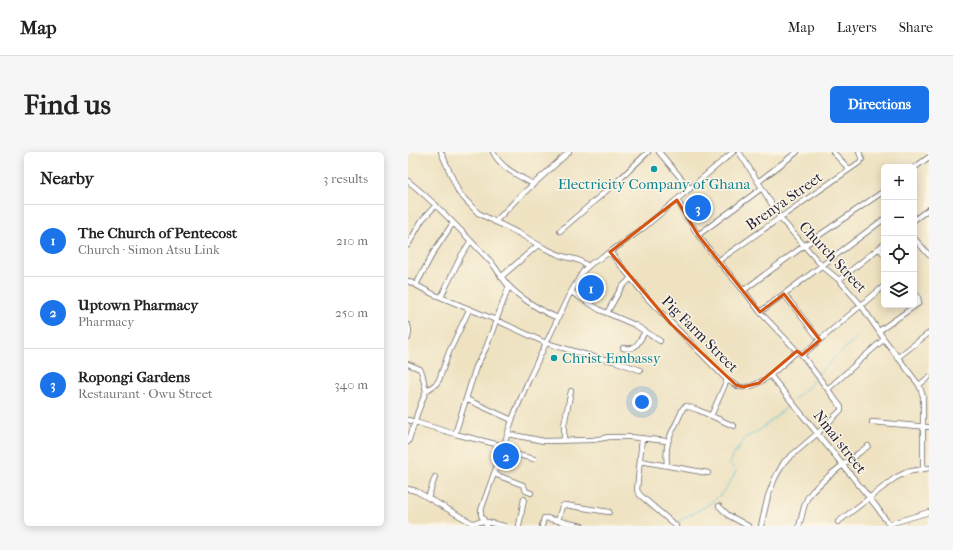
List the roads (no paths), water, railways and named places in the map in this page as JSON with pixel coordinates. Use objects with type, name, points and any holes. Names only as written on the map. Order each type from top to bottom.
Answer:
[{"type":"street","points":[[442,152],[459,193],[478,213],[520,234],[538,245],[562,256],[578,260],[588,266]]},
{"type":"street","points":[[493,152],[501,164],[533,184]]},
{"type":"street","points":[[495,222],[517,199],[569,152]]},
{"type":"street","points":[[560,231],[621,178],[648,152]]},
{"type":"street","points":[[659,152],[690,189]]},
{"type":"street","points":[[486,526],[481,510],[512,420],[558,318],[571,292],[588,266],[642,229],[690,189],[726,154],[733,152]]},
{"type":"street","name":"Church Street","points":[[739,152],[780,218],[822,266],[839,280],[861,305],[897,358],[919,385],[923,396],[923,469]]},
{"type":"street","points":[[758,182],[797,152]]},
{"type":"street","points":[[833,152],[849,169]]},
{"type":"street","name":"Brenya Street","points":[[718,261],[862,159],[859,152]]},
{"type":"street","points":[[917,166],[929,157]]},
{"type":"street","points":[[408,181],[436,205],[470,242],[492,263],[509,286],[546,313],[558,318]]},
{"type":"street","points":[[698,235],[762,188]]},
{"type":"street","points":[[744,290],[805,245],[881,193]]},
{"type":"street","points":[[677,200],[698,235],[718,261],[744,290],[760,312],[802,355],[828,389],[841,410],[818,433],[784,462],[775,478],[768,496],[760,526]]},
{"type":"street","points":[[408,245],[422,220],[436,205]]},
{"type":"street","points":[[917,218],[929,208]]},
{"type":"street","points":[[760,312],[881,221]]},
{"type":"street","points":[[416,285],[433,253],[453,223]]},
{"type":"street","points":[[917,241],[929,255]]},
{"type":"street","points":[[441,297],[461,256],[470,242]]},
{"type":"street","points":[[501,276],[538,245]]},
{"type":"street","points":[[839,280],[879,248],[881,250]]},
{"type":"street","name":"Pig Farm Street","points":[[610,252],[665,318],[727,380],[736,385],[743,387],[759,383],[797,351]]},
{"type":"street","points":[[607,313],[621,288],[631,278]]},
{"type":"street","points":[[408,282],[546,343],[594,357],[614,361],[640,370]]},
{"type":"street","points":[[455,434],[476,367],[486,348],[509,286]]},
{"type":"street","points":[[802,355],[881,288]]},
{"type":"street","points":[[571,292],[607,313],[635,325],[660,341]]},
{"type":"street","points":[[784,294],[820,340]]},
{"type":"street","points":[[917,296],[919,303],[917,304]]},
{"type":"street","points":[[879,332],[912,308]]},
{"type":"street","points":[[408,442],[426,391],[439,380],[449,352],[469,310]]},
{"type":"street","points":[[408,325],[408,338]]},
{"type":"street","points":[[623,348],[633,348],[645,332]]},
{"type":"street","points":[[897,358],[929,333]]},
{"type":"street","points":[[828,389],[884,339]]},
{"type":"street","points":[[408,364],[420,369],[426,391]]},
{"type":"street","name":"Nmai street","points":[[770,375],[818,433],[889,525]]},
{"type":"street","points":[[919,385],[929,377]]},
{"type":"street","points":[[711,416],[727,380]]},
{"type":"street","points":[[564,441],[564,425],[571,391]]},
{"type":"street","points":[[466,399],[512,420]]},
{"type":"street","points":[[667,465],[667,441],[683,408],[686,406],[734,426]]},
{"type":"street","points":[[923,408],[929,409]]},
{"type":"street","points":[[408,420],[455,434],[504,446]]},
{"type":"street","points":[[872,422],[929,427]]},
{"type":"street","points":[[508,434],[544,441],[593,440],[609,437],[642,438],[667,441]]},
{"type":"street","points":[[642,438],[637,490],[640,495],[676,526]]},
{"type":"street","points":[[799,526],[806,499],[810,492],[868,446]]},
{"type":"street","points":[[502,451],[534,459]]},
{"type":"street","points":[[640,461],[708,473]]},
{"type":"street","points":[[838,522],[895,478],[907,472],[929,468]]},
{"type":"street","points":[[494,474],[523,485],[526,490],[531,493]]},
{"type":"street","points":[[428,498],[435,477]]},
{"type":"street","points":[[408,489],[428,498],[472,523],[483,520],[504,526]]},
{"type":"street","points":[[519,526],[524,499]]},
{"type":"street","points":[[558,521],[563,505],[609,512]]},
{"type":"street","points":[[719,506],[728,515],[748,526]]},
{"type":"street","points":[[889,525],[929,512]]},
{"type":"street","points":[[542,526],[544,518],[582,526]]},
{"type":"waterway","points":[[818,374],[858,336]]},
{"type":"waterway","points":[[793,400],[809,386],[816,377]]},
{"type":"waterway","points":[[677,523],[707,506],[722,493],[730,483],[736,471],[730,465],[730,460],[746,437],[757,432],[789,405]]},
{"type":"place","name":"Electricity Company of Ghana","points":[[654,169]]},
{"type":"place","name":"Ropongi Gardens","points":[[698,208]]},
{"type":"place","name":"The Church of Pentecost","points":[[591,288]]},
{"type":"place","name":"Christ Embassy","points":[[554,358]]},
{"type":"place","name":"Uptown Pharmacy","points":[[506,456]]}]
